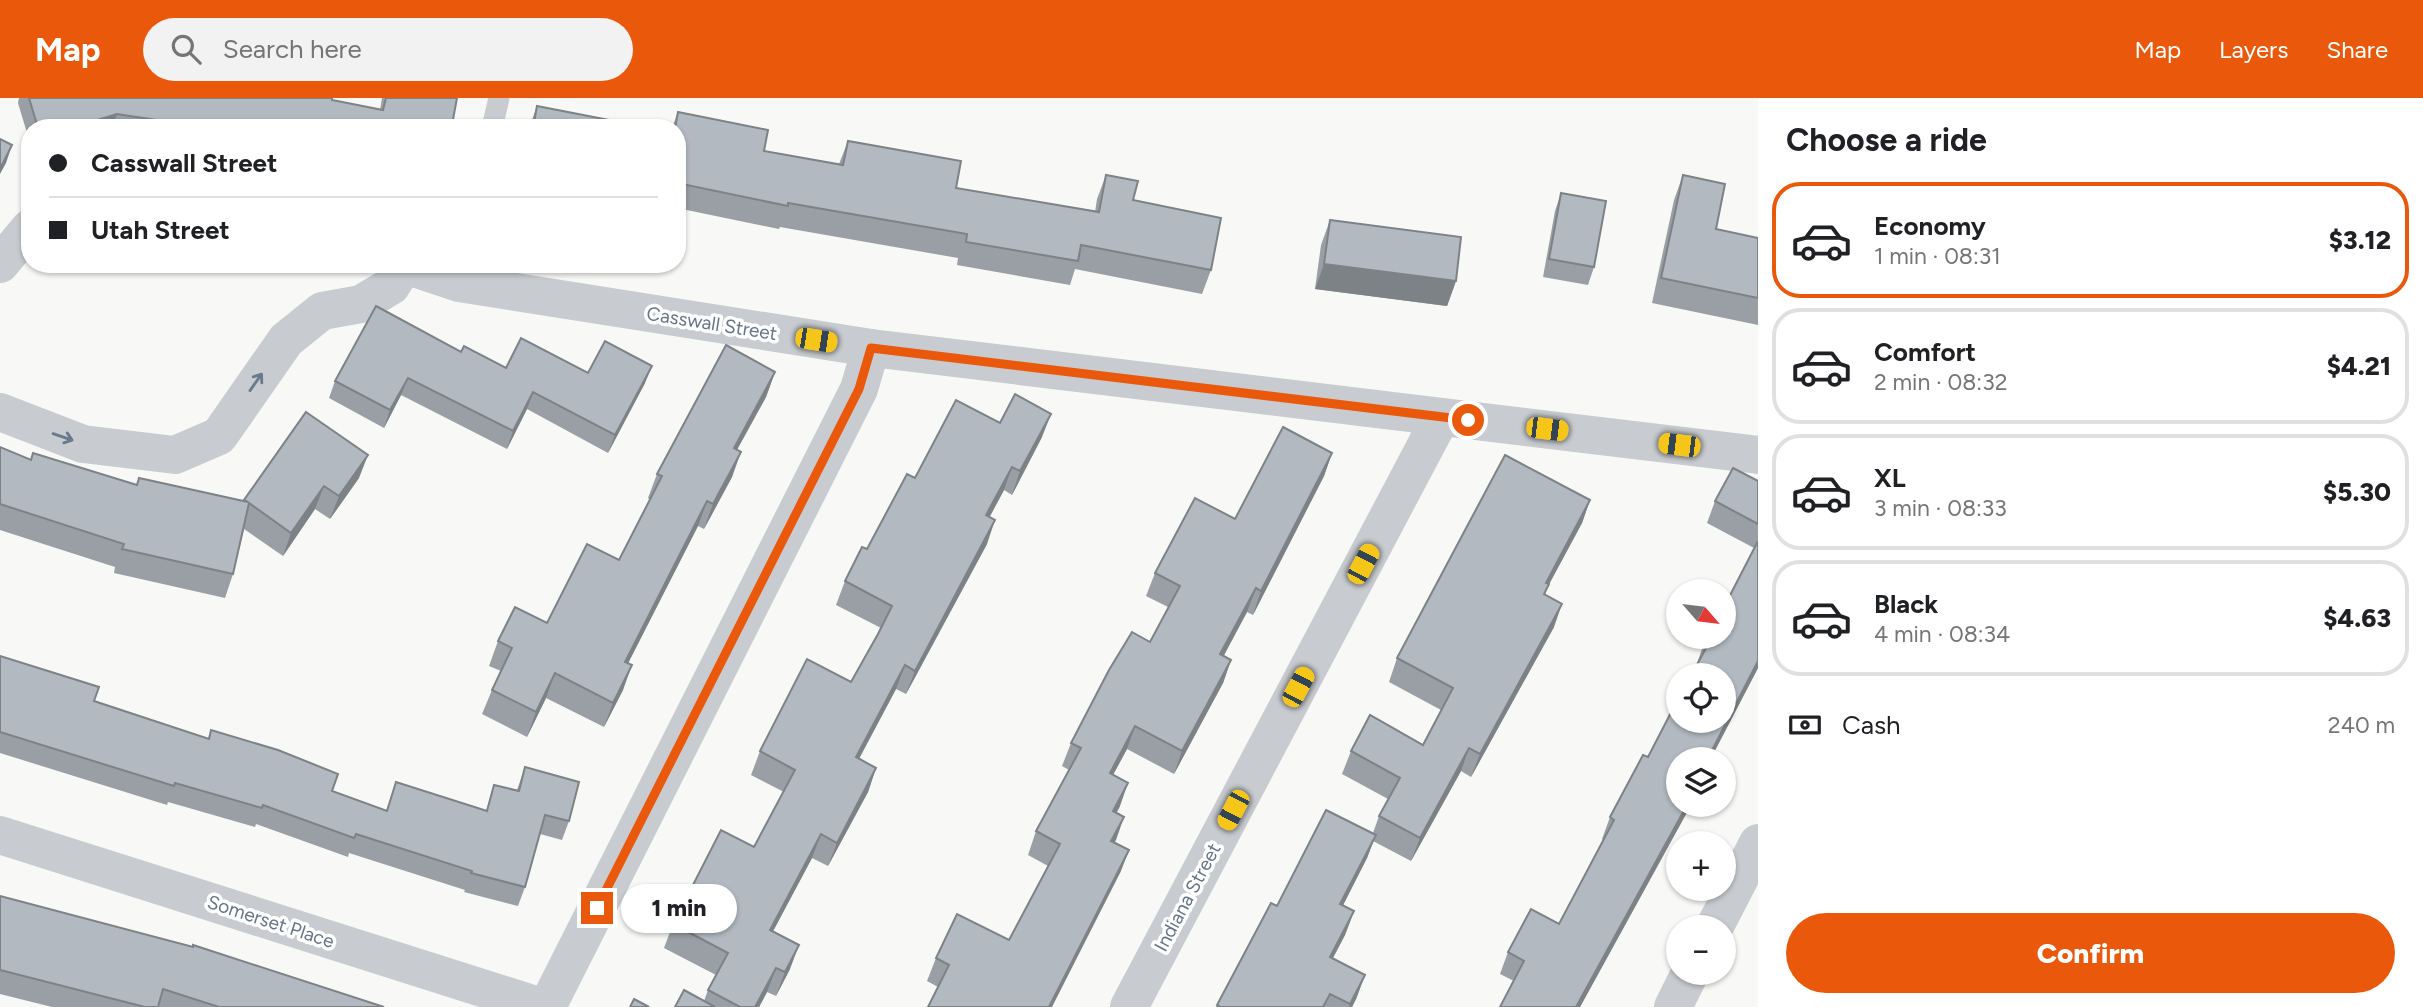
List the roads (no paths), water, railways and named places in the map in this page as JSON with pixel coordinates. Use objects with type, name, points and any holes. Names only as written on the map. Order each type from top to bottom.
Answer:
[{"type":"street","points":[[0,264],[21,239]]},
{"type":"street","name":"Casswall Street","points":[[0,412],[83,444],[175,455],[219,436],[286,340],[322,312],[360,304],[391,286],[398,273]]},
{"type":"street","name":"Casswall Street","points":[[461,274],[871,348],[1758,455]]},
{"type":"street","points":[[545,1007],[859,389],[871,348]]},
{"type":"street","name":"Indiana Street","points":[[1129,1007],[1441,417]]},
{"type":"street","name":"Somerset Place","points":[[0,835],[545,1007]]},
{"type":"street","points":[[1721,915],[1758,843]]},
{"type":"street","points":[[1673,1007],[1684,985]]},
{"type":"lane","points":[[494,119],[499,98]]}]
